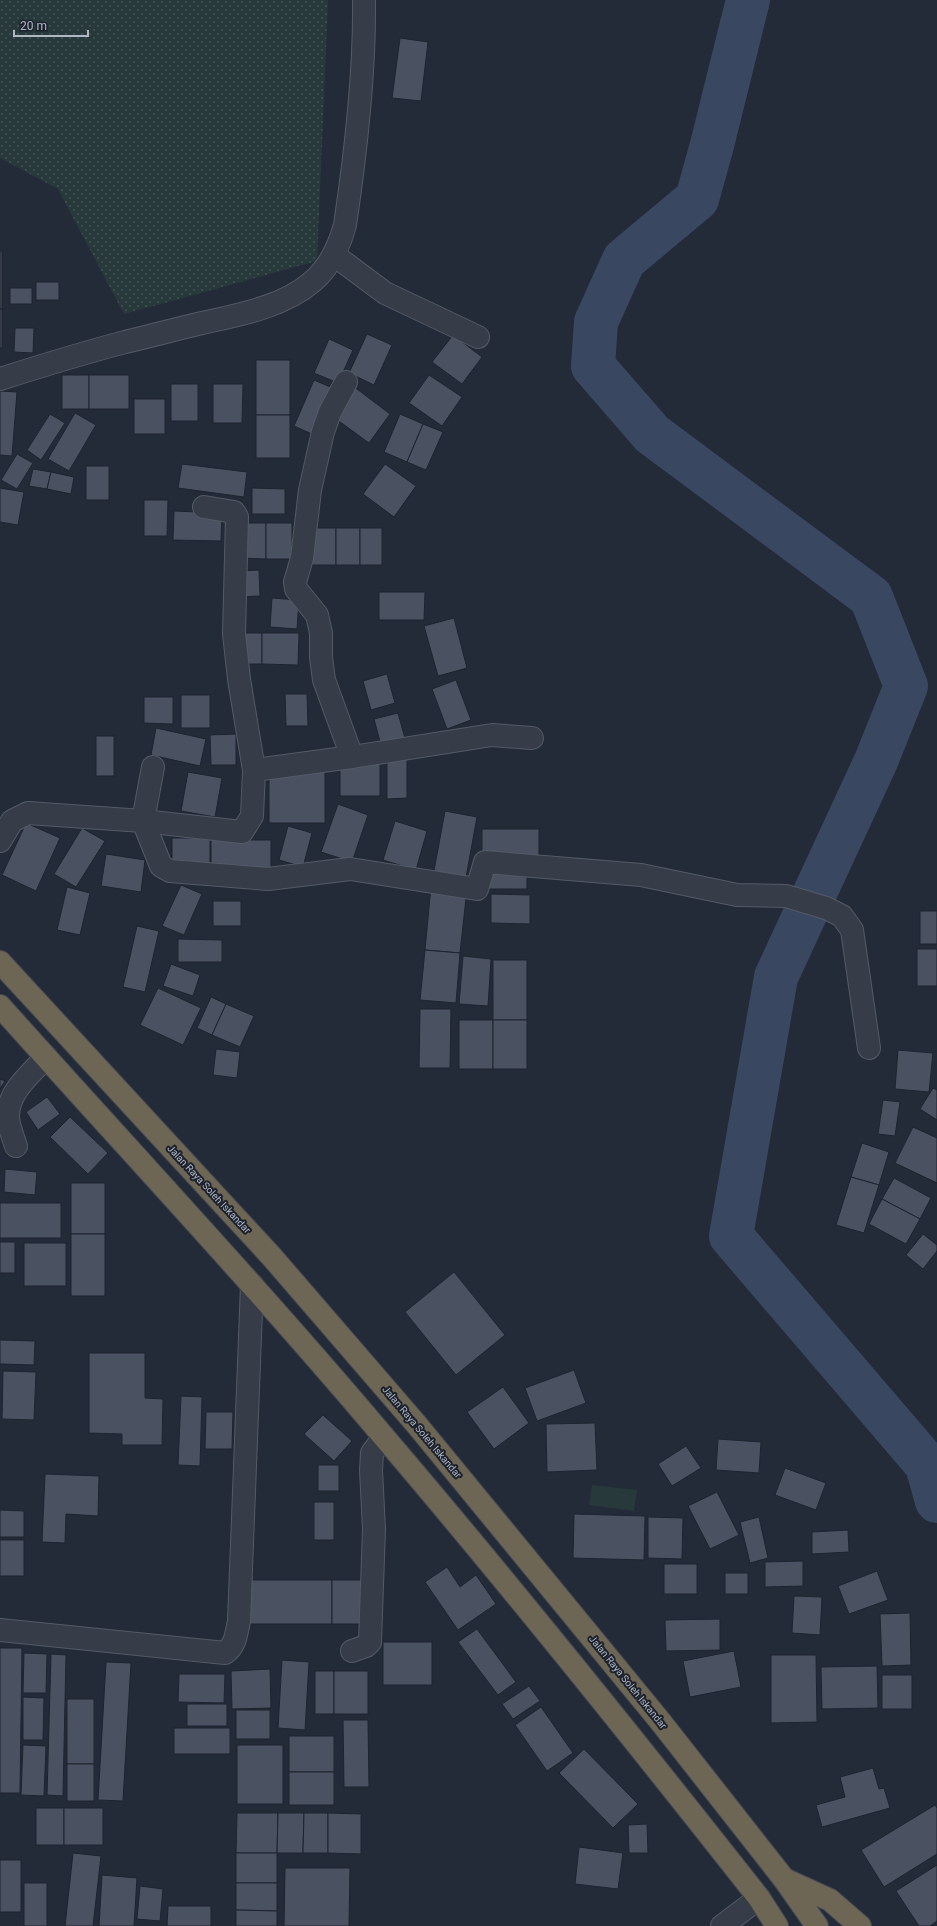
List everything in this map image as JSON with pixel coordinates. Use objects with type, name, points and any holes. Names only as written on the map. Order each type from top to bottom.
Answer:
[{"type":"highway","name":"Jalan Raya Soleh Iskandar","points":[[0,962],[272,1257],[417,1425],[655,1714],[784,1879],[817,1926]]},
{"type":"highway","points":[[0,1006],[252,1285],[384,1437],[632,1737],[759,1898],[776,1926]]},
{"type":"highway","points":[[206,1234],[231,1213]]},
{"type":"highway","points":[[784,1879],[830,1900],[860,1926]]},
{"type":"street","points":[[0,379],[67,358],[233,316],[283,299],[312,282],[323,271],[340,245],[346,225],[359,101],[364,0]]},
{"type":"street","points":[[334,255],[385,293],[478,337]]},
{"type":"street","points":[[346,382],[330,412],[321,439],[310,490],[302,558],[295,582],[296,589],[309,603],[317,616],[321,633],[321,657],[324,680],[352,757]]},
{"type":"street","points":[[0,841],[12,820],[28,813],[143,820],[242,832],[252,816],[254,770],[239,680],[234,634],[237,517],[234,512],[204,507]]},
{"type":"street","points":[[254,770],[352,757],[492,735],[532,738]]},
{"type":"street","points":[[153,767],[143,820],[161,866],[170,871],[268,879],[350,870],[477,889],[484,862],[641,875],[737,895],[786,896],[826,908],[842,916],[852,930],[869,1048]]},
{"type":"street","points":[[16,1146],[8,1116],[10,1102],[15,1090],[46,1057]]},
{"type":"street","points":[[0,1630],[225,1653],[235,1643],[239,1621],[252,1285]]},
{"type":"street","points":[[352,1651],[366,1646],[370,1642],[374,1530],[371,1470],[372,1453],[384,1437]]},
{"type":"street","points":[[722,1926],[759,1898]]},
{"type":"shaded area","points":[[0,0],[328,0],[317,261],[124,314],[58,189],[0,158]]},
{"type":"shaded area","points":[[592,1485],[637,1490],[634,1511],[589,1505]]},
{"type":"building","points":[[400,38],[428,42],[421,101],[392,98]]},
{"type":"building","points":[[0,251],[2,251],[2,309],[0,309]]},
{"type":"building","points":[[36,282],[59,282],[59,300],[36,300]]},
{"type":"building","points":[[10,288],[32,288],[32,304],[10,304]]},
{"type":"building","points":[[0,309],[2,309],[2,348],[0,348]]},
{"type":"building","points":[[15,328],[34,328],[33,353],[14,352]]},
{"type":"building","points":[[367,334],[392,345],[374,385],[349,373]]},
{"type":"building","points":[[453,335],[482,357],[462,384],[432,362]]},
{"type":"building","points":[[329,339],[353,350],[338,383],[314,373]]},
{"type":"building","points":[[256,360],[290,360],[290,415],[256,415]]},
{"type":"building","points":[[62,375],[89,375],[89,409],[62,409]]},
{"type":"building","points":[[89,375],[129,375],[129,409],[89,409]]},
{"type":"building","points":[[429,375],[462,397],[442,426],[409,403]]},
{"type":"building","points":[[314,380],[335,389],[314,435],[294,426]]},
{"type":"building","points":[[171,384],[198,384],[198,421],[171,421]]},
{"type":"building","points":[[213,384],[243,384],[242,423],[213,423]]},
{"type":"building","points":[[353,386],[390,414],[369,443],[332,416]]},
{"type":"building","points":[[0,391],[17,392],[12,456],[0,455]]},
{"type":"building","points":[[134,399],[165,399],[165,434],[134,434]]},
{"type":"building","points":[[75,413],[96,425],[69,471],[48,459]]},
{"type":"building","points":[[50,414],[65,423],[41,460],[27,450]]},
{"type":"building","points":[[400,414],[423,424],[407,462],[384,452]]},
{"type":"building","points":[[256,415],[290,415],[290,458],[256,458]]},
{"type":"building","points":[[423,424],[443,432],[426,470],[407,462]]},
{"type":"building","points":[[17,454],[33,463],[17,489],[1,480]]},
{"type":"building","points":[[182,464],[247,472],[244,497],[178,488]]},
{"type":"building","points":[[385,464],[416,486],[394,517],[363,494]]},
{"type":"building","points":[[86,466],[109,466],[109,500],[86,500]]},
{"type":"building","points":[[33,469],[51,472],[47,489],[29,486]]},
{"type":"building","points":[[51,472],[74,477],[71,494],[47,489]]},
{"type":"building","points":[[0,488],[24,492],[18,525],[0,522]]},
{"type":"building","points":[[252,488],[285,489],[285,514],[252,514]]},
{"type":"building","points":[[144,500],[168,500],[167,536],[144,536]]},
{"type":"building","points":[[174,511],[222,513],[221,541],[173,540]]},
{"type":"building","points":[[239,523],[266,523],[266,559],[238,558]]},
{"type":"building","points":[[266,523],[292,523],[292,559],[266,559]]},
{"type":"building","points":[[312,528],[336,528],[336,565],[312,565]]},
{"type":"building","points":[[336,528],[360,528],[360,565],[336,565]]},
{"type":"building","points":[[360,528],[382,528],[382,565],[360,565]]},
{"type":"building","points":[[259,570],[260,596],[240,597],[240,571]]},
{"type":"building","points":[[379,592],[425,592],[424,620],[379,620]]},
{"type":"building","points":[[272,598],[299,600],[297,629],[270,627]]},
{"type":"building","points":[[454,618],[467,668],[438,676],[424,626]]},
{"type":"building","points":[[239,633],[262,633],[262,664],[238,664]]},
{"type":"building","points":[[262,633],[299,633],[298,665],[262,664]]},
{"type":"building","points":[[387,674],[395,703],[371,710],[363,681]]},
{"type":"building","points":[[456,680],[471,720],[447,729],[432,689]]},
{"type":"building","points":[[285,694],[307,694],[308,726],[286,726]]},
{"type":"building","points":[[181,695],[210,695],[210,728],[181,728]]},
{"type":"building","points":[[144,697],[173,697],[173,724],[144,723]]},
{"type":"building","points":[[398,713],[406,742],[382,749],[374,719]]},
{"type":"building","points":[[156,728],[206,739],[200,766],[151,755]]},
{"type":"building","points":[[236,734],[236,765],[211,765],[210,735]]},
{"type":"building","points":[[96,736],[114,736],[114,776],[96,776]]},
{"type":"building","points":[[407,754],[407,798],[387,799],[387,755]]},
{"type":"building","points":[[340,759],[380,759],[380,796],[340,796]]},
{"type":"building","points":[[269,769],[325,769],[325,823],[269,823]]},
{"type":"building","points":[[188,772],[222,778],[215,817],[181,811]]},
{"type":"building","points":[[338,804],[368,815],[352,862],[321,852]]},
{"type":"building","points":[[445,811],[477,817],[465,883],[433,876]]},
{"type":"building","points":[[395,821],[427,831],[416,870],[383,860]]},
{"type":"building","points":[[26,823],[60,838],[36,891],[2,875]]},
{"type":"building","points":[[288,826],[312,833],[303,867],[279,860]]},
{"type":"building","points":[[82,828],[105,841],[76,887],[54,874]]},
{"type":"building","points":[[482,829],[539,829],[539,860],[482,860]]},
{"type":"building","points":[[172,838],[210,838],[210,867],[172,867]]},
{"type":"building","points":[[211,840],[271,840],[271,870],[211,870]]},
{"type":"building","points":[[106,854],[145,860],[141,892],[101,886]]},
{"type":"building","points":[[484,866],[527,866],[527,889],[484,889]]},
{"type":"building","points":[[181,885],[202,894],[184,935],[162,926]]},
{"type":"building","points":[[431,886],[467,889],[460,953],[425,950]]},
{"type":"building","points":[[67,887],[90,893],[80,935],[57,930]]},
{"type":"building","points":[[491,894],[530,895],[530,924],[491,923]]},
{"type":"building","points":[[213,901],[241,901],[241,926],[213,926]]},
{"type":"building","points":[[920,911],[937,911],[937,944],[920,944]]},
{"type":"building","points":[[137,926],[159,931],[145,992],[123,987]]},
{"type":"building","points":[[178,939],[222,940],[222,962],[178,962]]},
{"type":"building","points":[[917,949],[937,949],[937,986],[917,986]]},
{"type":"building","points":[[425,950],[460,953],[456,1003],[420,1000]]},
{"type":"building","points":[[463,956],[491,959],[488,1006],[459,1004]]},
{"type":"building","points":[[493,960],[527,960],[527,1020],[493,1020]]},
{"type":"building","points":[[171,964],[200,975],[193,996],[163,986]]},
{"type":"building","points":[[158,988],[201,1008],[183,1045],[140,1025]]},
{"type":"building","points":[[211,997],[226,1004],[212,1035],[197,1028]]},
{"type":"building","points":[[226,1004],[254,1016],[240,1047],[212,1035]]},
{"type":"building","points":[[420,1009],[451,1009],[450,1068],[419,1068]]},
{"type":"building","points":[[459,1020],[493,1020],[493,1069],[459,1069]]},
{"type":"building","points":[[493,1020],[527,1020],[527,1069],[493,1069]]},
{"type":"building","points":[[216,1049],[240,1052],[237,1078],[213,1075]]},
{"type":"building","points":[[898,1050],[933,1053],[929,1092],[895,1089]]},
{"type":"building","points":[[0,1079],[5,1081],[0,1089]]},
{"type":"building","points":[[933,1088],[937,1090],[937,1120],[920,1109]]},
{"type":"building","points":[[47,1097],[60,1114],[38,1130],[26,1112]]},
{"type":"building","points":[[883,1100],[900,1102],[895,1136],[878,1134]]},
{"type":"building","points":[[70,1117],[108,1153],[88,1174],[50,1137]]},
{"type":"building","points":[[913,1127],[937,1138],[937,1183],[895,1163]]},
{"type":"building","points":[[862,1143],[889,1152],[879,1185],[851,1177]]},
{"type":"building","points":[[5,1169],[37,1172],[35,1195],[4,1192]]},
{"type":"building","points":[[851,1177],[879,1185],[864,1233],[836,1225]]},
{"type":"building","points":[[894,1178],[931,1198],[920,1219],[882,1199]]},
{"type":"building","points":[[71,1183],[105,1183],[105,1234],[71,1234]]},
{"type":"building","points":[[882,1199],[920,1219],[906,1244],[869,1224]]},
{"type":"building","points":[[0,1203],[61,1203],[61,1238],[0,1238]]},
{"type":"building","points":[[71,1234],[105,1234],[105,1296],[71,1296]]},
{"type":"building","points":[[923,1234],[937,1245],[937,1251],[923,1269],[906,1255]]},
{"type":"building","points":[[0,1242],[15,1242],[15,1273],[0,1273]]},
{"type":"building","points":[[24,1243],[66,1243],[66,1286],[24,1286]]},
{"type":"building","points":[[454,1272],[505,1335],[456,1375],[405,1312]]},
{"type":"building","points":[[0,1340],[35,1341],[34,1365],[0,1364]]},
{"type":"building","points":[[89,1353],[145,1353],[145,1398],[163,1399],[162,1445],[122,1445],[122,1434],[89,1433]]},
{"type":"building","points":[[574,1370],[586,1403],[537,1421],[525,1388]]},
{"type":"building","points":[[3,1371],[36,1372],[34,1420],[2,1419]]},
{"type":"building","points":[[503,1387],[529,1423],[494,1449],[467,1412]]},
{"type":"building","points":[[181,1396],[202,1397],[200,1466],[178,1465]]},
{"type":"building","points":[[206,1412],[233,1412],[232,1449],[205,1449]]},
{"type":"building","points":[[323,1415],[352,1441],[334,1461],[304,1434]]},
{"type":"building","points":[[595,1423],[597,1470],[547,1472],[546,1424]]},
{"type":"building","points":[[718,1439],[761,1442],[759,1473],[716,1470]]},
{"type":"building","points":[[686,1446],[701,1468],[672,1486],[658,1464]]},
{"type":"building","points":[[318,1465],[339,1465],[339,1491],[318,1491]]},
{"type":"building","points":[[785,1468],[826,1483],[816,1510],[775,1495]]},
{"type":"building","points":[[45,1474],[99,1476],[98,1516],[66,1514],[65,1543],[42,1542]]},
{"type":"building","points":[[717,1492],[739,1535],[710,1549],[688,1506]]},
{"type":"building","points":[[314,1502],[334,1502],[334,1540],[314,1540]]},
{"type":"building","points":[[0,1510],[24,1511],[24,1537],[0,1537]]},
{"type":"building","points":[[574,1514],[645,1516],[644,1560],[573,1558]]},
{"type":"building","points":[[648,1517],[683,1518],[682,1559],[648,1558]]},
{"type":"building","points":[[759,1517],[768,1558],[750,1563],[740,1522]]},
{"type":"building","points":[[848,1530],[849,1552],[812,1554],[812,1532]]},
{"type":"building","points":[[0,1540],[24,1540],[24,1576],[0,1576]]},
{"type":"building","points":[[803,1561],[803,1586],[765,1587],[765,1562]]},
{"type":"building","points":[[664,1564],[697,1564],[697,1594],[664,1594]]},
{"type":"building","points":[[447,1567],[460,1587],[476,1575],[496,1604],[458,1630],[425,1582]]},
{"type":"building","points":[[877,1571],[888,1600],[849,1614],[838,1586]]},
{"type":"building","points":[[725,1573],[748,1573],[748,1594],[725,1594]]},
{"type":"building","points":[[244,1580],[332,1580],[332,1624],[244,1624]]},
{"type":"building","points":[[332,1580],[367,1580],[367,1624],[332,1624]]},
{"type":"building","points":[[794,1596],[822,1597],[820,1635],[792,1633]]},
{"type":"building","points":[[910,1613],[911,1665],[882,1666],[880,1614]]},
{"type":"building","points":[[720,1619],[720,1650],[666,1651],[665,1620]]},
{"type":"building","points":[[477,1629],[516,1682],[498,1695],[458,1642]]},
{"type":"building","points":[[383,1642],[432,1642],[432,1685],[383,1685]]},
{"type":"building","points":[[0,1648],[22,1648],[20,1793],[0,1793]]},
{"type":"building","points":[[734,1651],[741,1687],[690,1697],[683,1661]]},
{"type":"building","points":[[24,1653],[47,1654],[46,1693],[23,1693]]},
{"type":"building","points":[[51,1654],[66,1655],[63,1796],[47,1795]]},
{"type":"building","points":[[771,1655],[816,1655],[817,1722],[771,1723]]},
{"type":"building","points":[[282,1660],[309,1662],[305,1730],[278,1728]]},
{"type":"building","points":[[106,1662],[131,1663],[123,1801],[98,1800]]},
{"type":"building","points":[[877,1666],[878,1708],[822,1709],[821,1667]]},
{"type":"building","points":[[270,1669],[271,1708],[232,1709],[231,1671]]},
{"type":"building","points":[[315,1671],[334,1671],[334,1714],[315,1714]]},
{"type":"building","points":[[334,1671],[368,1671],[368,1714],[334,1714]]},
{"type":"building","points":[[179,1674],[225,1674],[224,1703],[178,1702]]},
{"type":"building","points":[[882,1675],[912,1675],[912,1709],[882,1709]]},
{"type":"building","points":[[529,1686],[540,1701],[513,1719],[502,1704]]},
{"type":"building","points":[[23,1697],[44,1698],[43,1740],[23,1740]]},
{"type":"building","points":[[67,1699],[94,1699],[94,1764],[67,1764]]},
{"type":"building","points":[[187,1704],[227,1704],[227,1726],[187,1726]]},
{"type":"building","points":[[541,1707],[573,1753],[547,1771],[515,1725]]},
{"type":"building","points":[[236,1710],[270,1710],[270,1739],[236,1739]]},
{"type":"building","points":[[343,1720],[368,1720],[369,1787],[344,1787]]},
{"type":"building","points":[[174,1728],[230,1728],[230,1754],[174,1754]]},
{"type":"building","points":[[289,1736],[334,1736],[334,1772],[289,1772]]},
{"type":"building","points":[[23,1745],[46,1746],[44,1796],[21,1795]]},
{"type":"building","points":[[237,1745],[283,1745],[283,1804],[237,1804]]},
{"type":"building","points":[[584,1749],[638,1804],[613,1828],[559,1773]]},
{"type":"building","points":[[67,1764],[94,1764],[94,1801],[67,1801]]},
{"type":"building","points":[[873,1768],[879,1789],[884,1788],[890,1808],[822,1827],[816,1805],[845,1797],[840,1777]]},
{"type":"building","points":[[289,1772],[334,1772],[334,1805],[289,1805]]},
{"type":"building","points":[[935,1805],[937,1808],[937,1854],[884,1887],[861,1850]]},
{"type":"building","points":[[36,1808],[64,1808],[64,1845],[36,1845]]},
{"type":"building","points":[[64,1808],[103,1808],[103,1845],[64,1845]]},
{"type":"building","points":[[237,1813],[278,1813],[277,1853],[236,1853]]},
{"type":"building","points":[[278,1813],[304,1813],[303,1853],[277,1853]]},
{"type":"building","points":[[304,1813],[328,1813],[328,1853],[303,1853]]},
{"type":"building","points":[[328,1813],[361,1814],[361,1854],[328,1853]]},
{"type":"building","points":[[647,1824],[648,1853],[629,1853],[628,1825]]},
{"type":"building","points":[[579,1847],[623,1853],[618,1889],[575,1884]]},
{"type":"building","points":[[73,1853],[101,1856],[93,1926],[65,1926]]},
{"type":"building","points":[[236,1853],[277,1853],[277,1883],[236,1883]]},
{"type":"building","points":[[0,1860],[21,1860],[21,1912],[0,1912]]},
{"type":"building","points":[[937,1865],[937,1921],[930,1926],[919,1926],[896,1891]]},
{"type":"building","points":[[285,1868],[350,1868],[349,1926],[284,1926]]},
{"type":"building","points":[[102,1875],[137,1878],[134,1926],[99,1926]]},
{"type":"building","points":[[24,1883],[47,1883],[47,1926],[24,1926]]},
{"type":"building","points":[[236,1883],[277,1883],[277,1911],[236,1910]]},
{"type":"building","points":[[140,1886],[163,1889],[160,1921],[137,1919]]},
{"type":"building","points":[[168,1906],[211,1906],[211,1926],[167,1926]]},
{"type":"building","points":[[236,1910],[277,1911],[277,1926],[236,1926]]},
{"type":"waterway","points":[[748,0],[697,199],[624,260],[596,322],[593,366],[652,434],[871,597],[906,686],[876,761],[776,977],[731,1236],[927,1465],[937,1501]]}]
